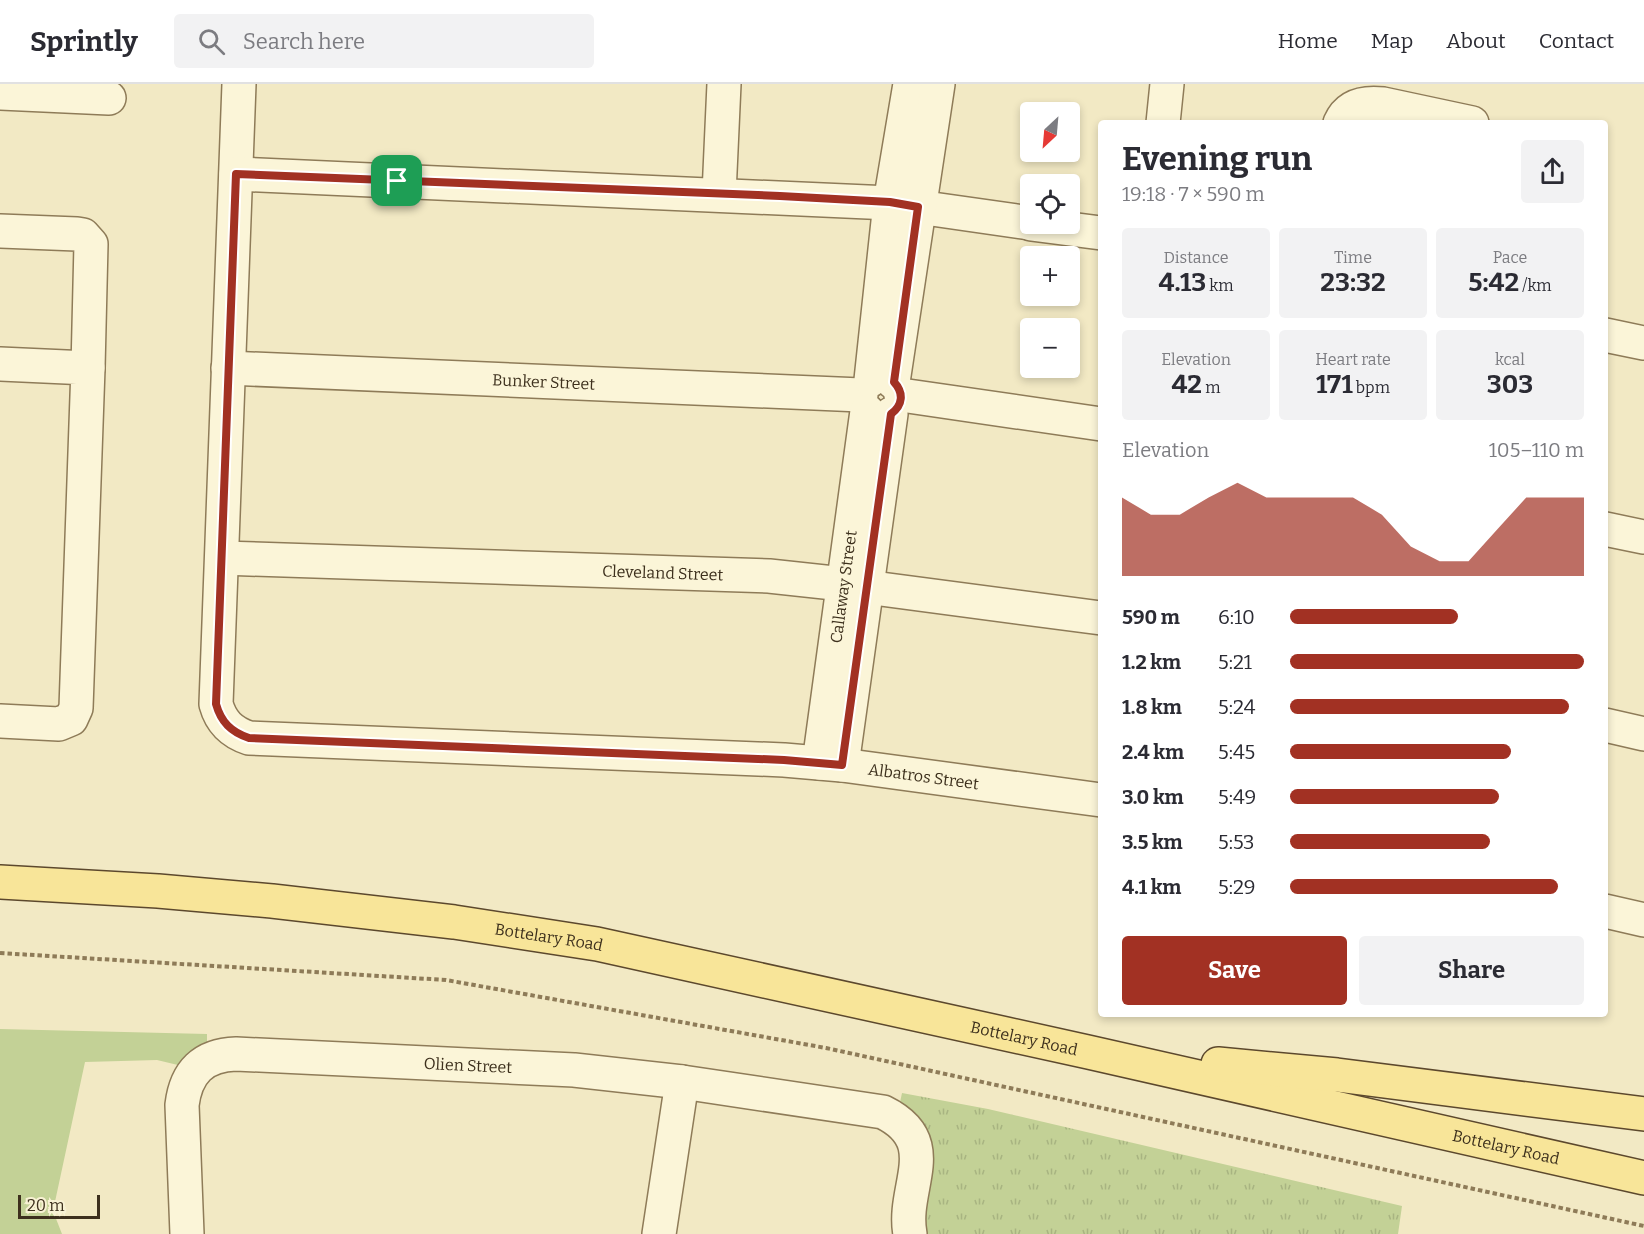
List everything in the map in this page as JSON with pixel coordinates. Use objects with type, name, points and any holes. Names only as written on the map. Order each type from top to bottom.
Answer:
[{"type":"main road","name":"Bottelary Road","points":[[0,882],[158,891],[272,901],[454,922],[597,944],[1644,1178]]},
{"type":"main road","name":"Bottelary Road","points":[[1088,1052],[1337,1075],[1644,1114]]},
{"type":"street","name":"Albatros Street","points":[[239,84],[216,704],[219,715],[227,726],[249,738],[784,760],[1098,800]]},
{"type":"street","points":[[720,194],[724,84]]},
{"type":"street","name":"Callaway Street","points":[[830,764],[881,396],[904,205],[910,84]]},
{"type":"street","name":"Callaway Street","points":[[904,205],[938,84]]},
{"type":"street","points":[[1162,120],[1167,84]]},
{"type":"street","points":[[0,93],[109,98]]},
{"type":"street","points":[[1342,120],[1351,110],[1368,103],[1383,104],[1458,120]]},
{"type":"street","points":[[236,174],[720,194],[904,205],[1020,221]]},
{"type":"street","points":[[1080,230],[1098,233]]},
{"type":"street","points":[[0,231],[77,234],[83,235],[91,244],[76,708],[71,719],[59,724],[0,721]]},
{"type":"street","points":[[1608,336],[1644,343]]},
{"type":"street","points":[[0,364],[88,368]]},
{"type":"street","name":"Bunker Street","points":[[228,368],[881,396],[1098,424]]},
{"type":"street","points":[[1608,530],[1644,537]]},
{"type":"street","name":"Cleveland Street","points":[[222,558],[769,576],[855,585],[1098,618]]},
{"type":"street","points":[[1608,726],[1644,734]]},
{"type":"street","points":[[1608,912],[1644,920]]},
{"type":"street","name":"Olien Street","points":[[187,1234],[182,1105],[184,1092],[188,1080],[196,1070],[214,1057],[236,1054],[574,1070],[682,1082],[883,1112],[894,1117],[904,1126],[912,1137],[916,1149],[917,1162],[909,1217],[910,1234]]},
{"type":"street","points":[[659,1234],[682,1082]]},
{"type":"path","points":[[0,953],[446,980],[826,1048],[1644,1226]]},
{"type":"green space","points":[[0,1029],[207,1034],[207,1047],[182,1066],[157,1060],[85,1062],[53,1211],[62,1234],[0,1234]]},
{"type":"green space","points":[[902,1093],[988,1109],[1402,1206],[1398,1234],[925,1234],[899,1107]]},
{"type":"route","points":[[236,174],[397,181],[780,196],[890,202],[918,207],[894,382],[902,395],[899,408],[891,414],[842,765],[784,760],[249,738],[227,726],[219,715],[216,704],[236,174]]}]
